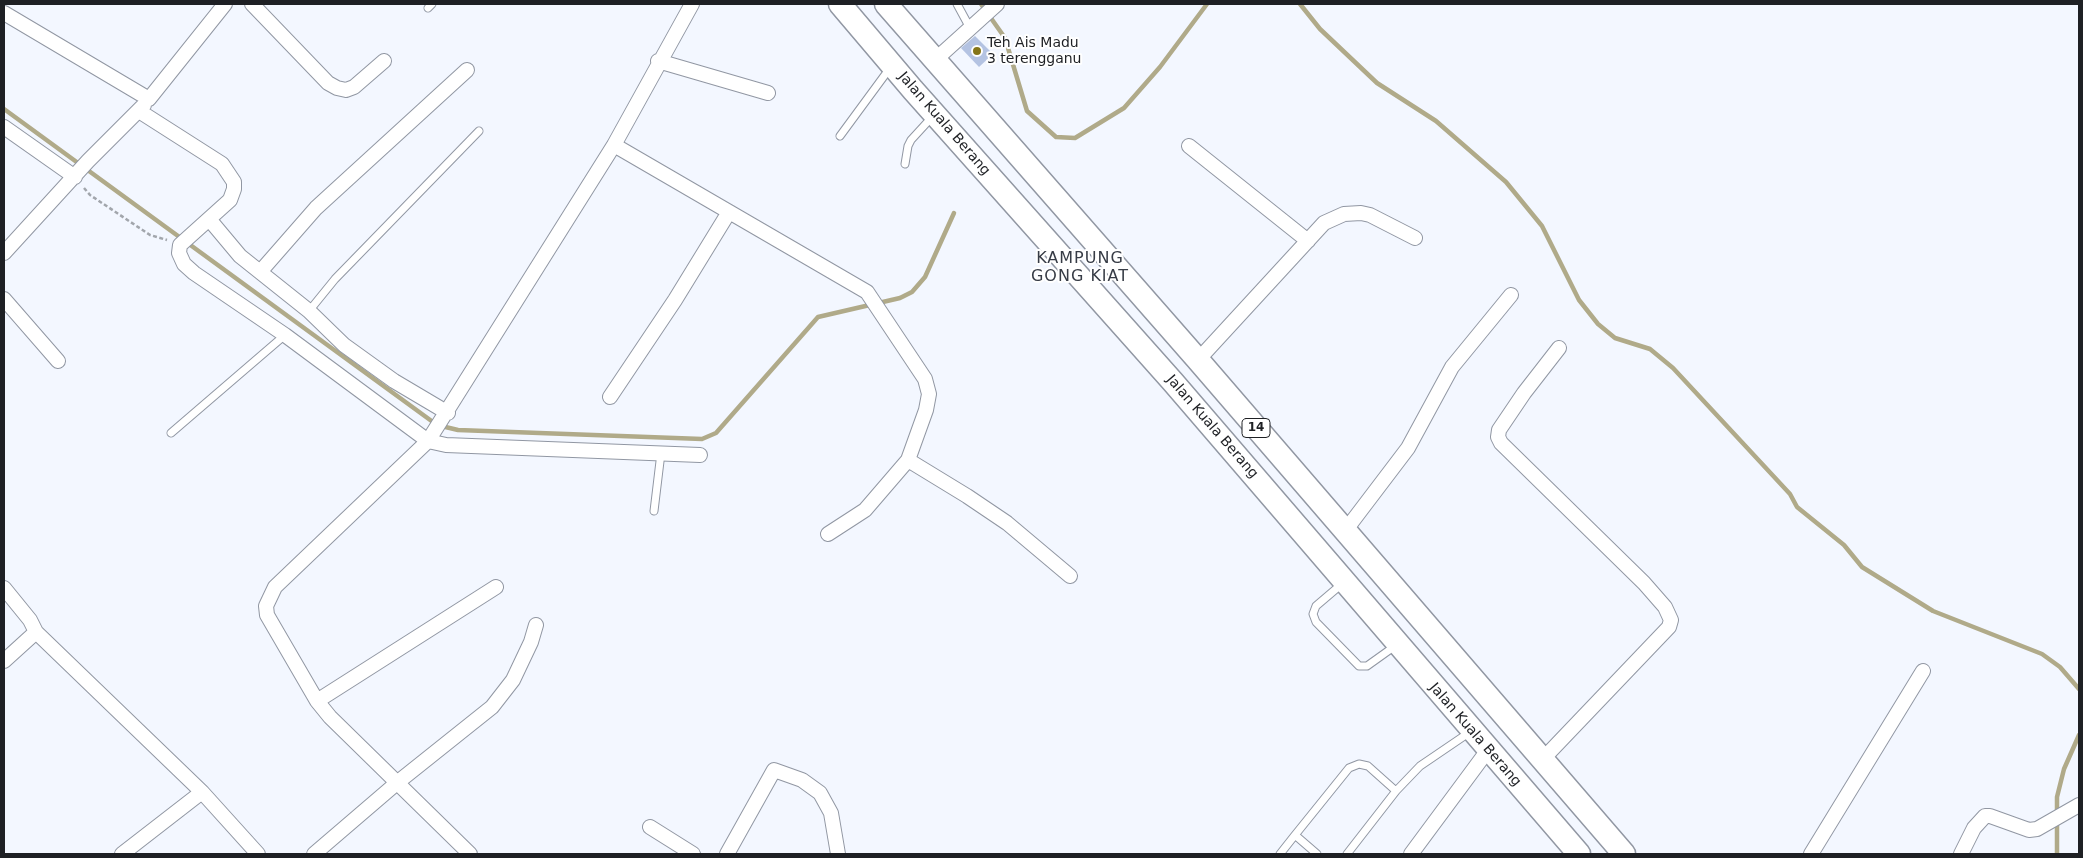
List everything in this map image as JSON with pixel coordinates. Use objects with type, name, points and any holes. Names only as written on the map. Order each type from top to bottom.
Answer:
[{"type":"highway","name":"Jalan Kuala Berang","points":[[840,4],[1173,382],[1579,854]]},
{"type":"highway","name":"14","points":[[886,4],[1198,360],[1624,854]]},
{"type":"highway","points":[[1341,579],[1333,547],[1336,540],[1345,531]]},
{"type":"street","points":[[4,253],[139,111],[226,4]]},
{"type":"street","points":[[252,4],[328,83],[337,88],[346,90],[354,87],[384,61]]},
{"type":"street","points":[[470,854],[330,717],[317,701],[266,615],[266,606],[269,596],[275,587],[431,438],[614,145],[658,61],[692,4]]},
{"type":"street","points":[[935,60],[996,4]]},
{"type":"street","points":[[4,13],[149,98]]},
{"type":"street","points":[[658,61],[768,93]]},
{"type":"street","points":[[260,272],[316,208],[467,70]]},
{"type":"street","points":[[139,111],[222,164],[234,182],[233,195],[209,220],[193,231],[180,249],[184,264],[194,273],[431,438],[446,445],[700,455]]},
{"type":"street","points":[[4,127],[81,170]]},
{"type":"street","points":[[614,145],[867,292],[925,379],[928,394],[926,410],[908,460],[865,510],[828,534]]},
{"type":"street","points":[[1189,146],[1308,241]]},
{"type":"street","points":[[610,397],[675,300],[729,212]]},
{"type":"street","points":[[1198,360],[1324,223],[1353,213],[1370,215],[1415,238]]},
{"type":"street","points":[[209,220],[240,256],[309,312],[344,345],[446,416]]},
{"type":"street","points":[[1345,531],[1408,448],[1452,367],[1511,295]]},
{"type":"street","points":[[4,299],[58,361]]},
{"type":"street","points":[[1542,760],[1668,627],[1671,620],[1665,606],[1644,583],[1501,443],[1498,437],[1499,430],[1558,348]]},
{"type":"street","points":[[908,460],[1007,523],[1070,576]]},
{"type":"street","points":[[317,701],[496,587]]},
{"type":"street","points":[[4,588],[30,620],[36,632],[202,792],[258,854]]},
{"type":"street","points":[[314,854],[398,782],[440,750],[498,701],[513,680],[522,662],[536,625]]},
{"type":"street","points":[[4,661],[36,632]]},
{"type":"street","points":[[1810,854],[1923,672]]},
{"type":"street","points":[[1411,854],[1488,750]]},
{"type":"street","points":[[727,854],[774,770],[802,780],[820,794],[831,813],[838,854]]},
{"type":"street","points":[[122,854],[202,792]]},
{"type":"street","points":[[1961,854],[1974,828],[1985,816],[1990,816],[2029,830],[2045,826],[2075,807]]},
{"type":"street","points":[[650,827],[693,854]]},
{"type":"lane","points":[[957,4],[970,28]]},
{"type":"lane","points":[[840,136],[893,65]]},
{"type":"lane","points":[[905,164],[908,146],[935,114]]},
{"type":"lane","points":[[309,312],[335,279],[479,130]]},
{"type":"lane","points":[[172,433],[285,335]]},
{"type":"lane","points":[[654,511],[660,453]]},
{"type":"lane","points":[[1341,579],[1316,606],[1313,614],[1316,622],[1360,666],[1367,666],[1397,644]]},
{"type":"lane","points":[[1347,854],[1396,791],[1420,766],[1472,730]]},
{"type":"lane","points":[[1280,854],[1349,768],[1359,764],[1368,766],[1396,791]]},
{"type":"lane","points":[[1295,835],[1316,854]]},
{"type":"path","points":[[81,170],[90,194],[150,235],[180,249]]},
{"type":"building","name":"Teh Ais Madu 3 terengganu","points":[[975,36],[993,54],[979,67],[961,48]]},
{"type":"waterway","points":[[981,4],[1005,38],[1027,111],[1056,137],[1075,138],[1124,108],[1160,67],[1207,4]]},
{"type":"waterway","points":[[1300,4],[1320,29],[1377,83],[1436,121],[1506,182],[1542,226],[1579,300],[1598,324],[1615,338],[1650,349],[1673,368],[1790,494],[1797,507],[1844,545],[1862,567],[1933,611],[2042,654],[2060,667],[2079,689]]},
{"type":"waterway","points":[[4,109],[437,425],[458,430],[702,439],[716,433],[818,317],[900,298],[912,292],[925,277],[954,213]]},
{"type":"waterway","points":[[2057,854],[2057,797],[2064,769],[2079,735]]},
{"type":"place","name":"Teh Ais Madu 3 terengganu","points":[[977,51]]},
{"type":"district","name":"KAMPUNG GONG KIAT","points":[[1080,268]]}]
